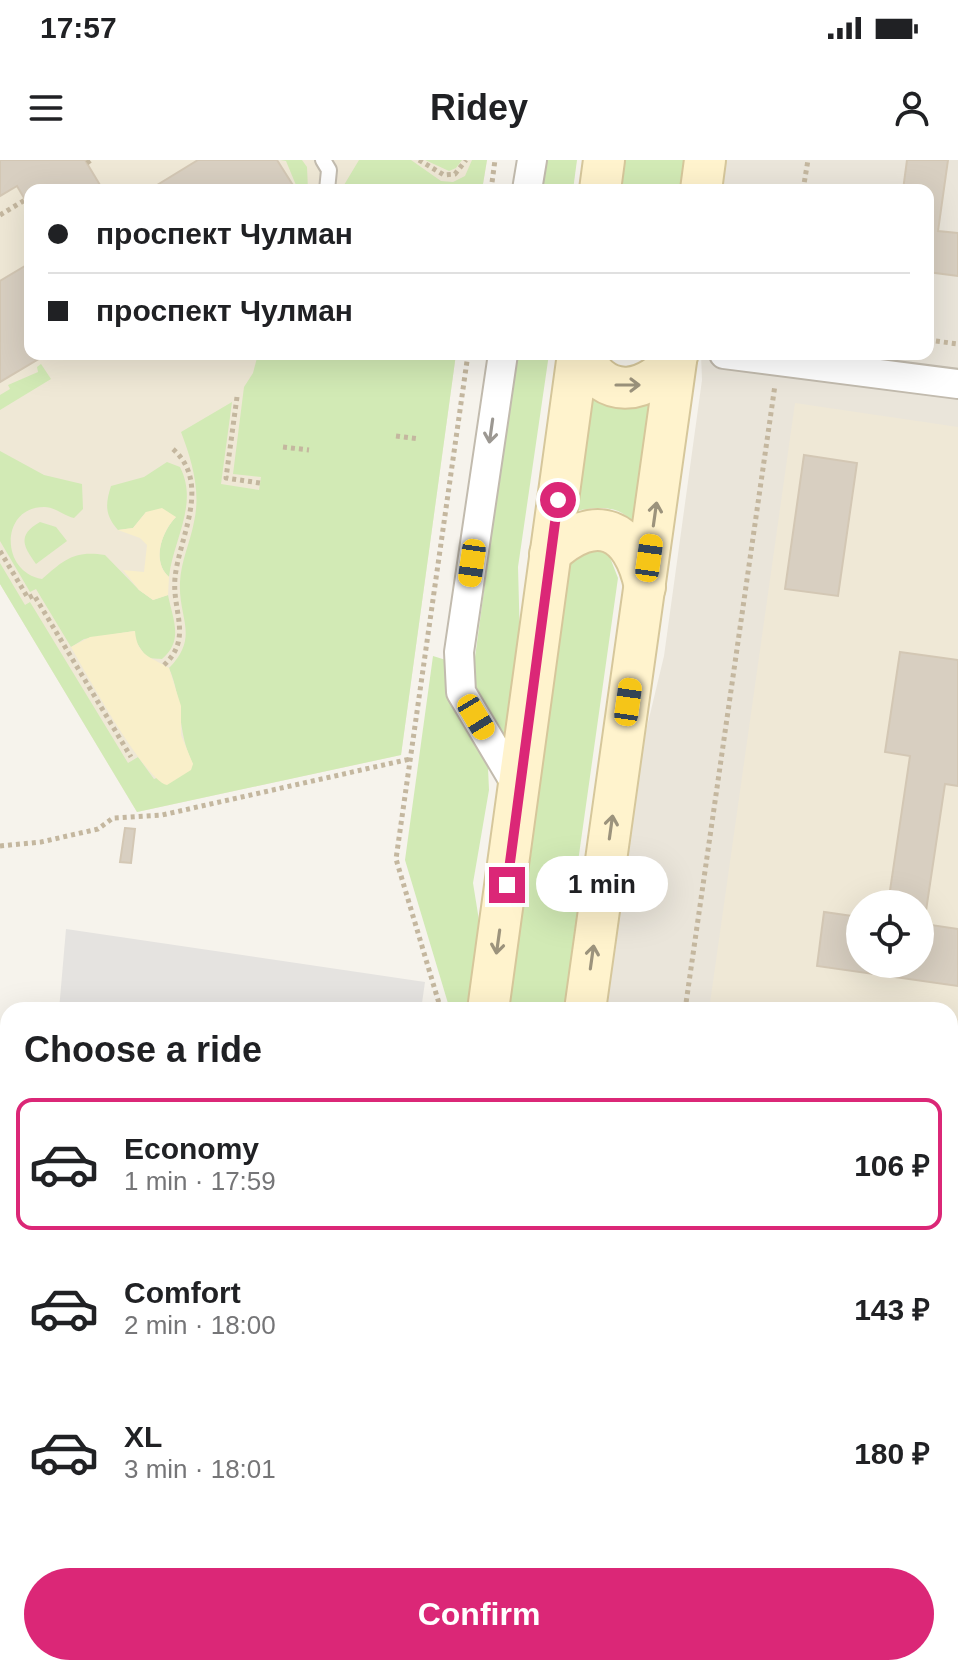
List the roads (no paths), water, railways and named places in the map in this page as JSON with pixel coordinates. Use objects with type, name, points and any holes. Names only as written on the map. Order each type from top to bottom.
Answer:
[{"type":"main road","points":[[601,184],[604,160]]},
{"type":"main road","points":[[702,184],[705,160]]},
{"type":"main road","points":[[489,1002],[579,360]]},
{"type":"main road","points":[[583,360],[591,373],[617,387],[630,388],[658,378],[673,360]]},
{"type":"main road","points":[[586,1002],[676,360]]},
{"type":"main road","points":[[550,554],[580,532],[595,528],[609,532],[628,543],[640,564],[645,587]]},
{"type":"street","points":[[528,184],[532,160]]},
{"type":"street","points":[[502,360],[459,652],[461,692],[520,791]]},
{"type":"street","points":[[764,360],[958,384]]},
{"type":"lane","points":[[327,163],[327,184]]}]
